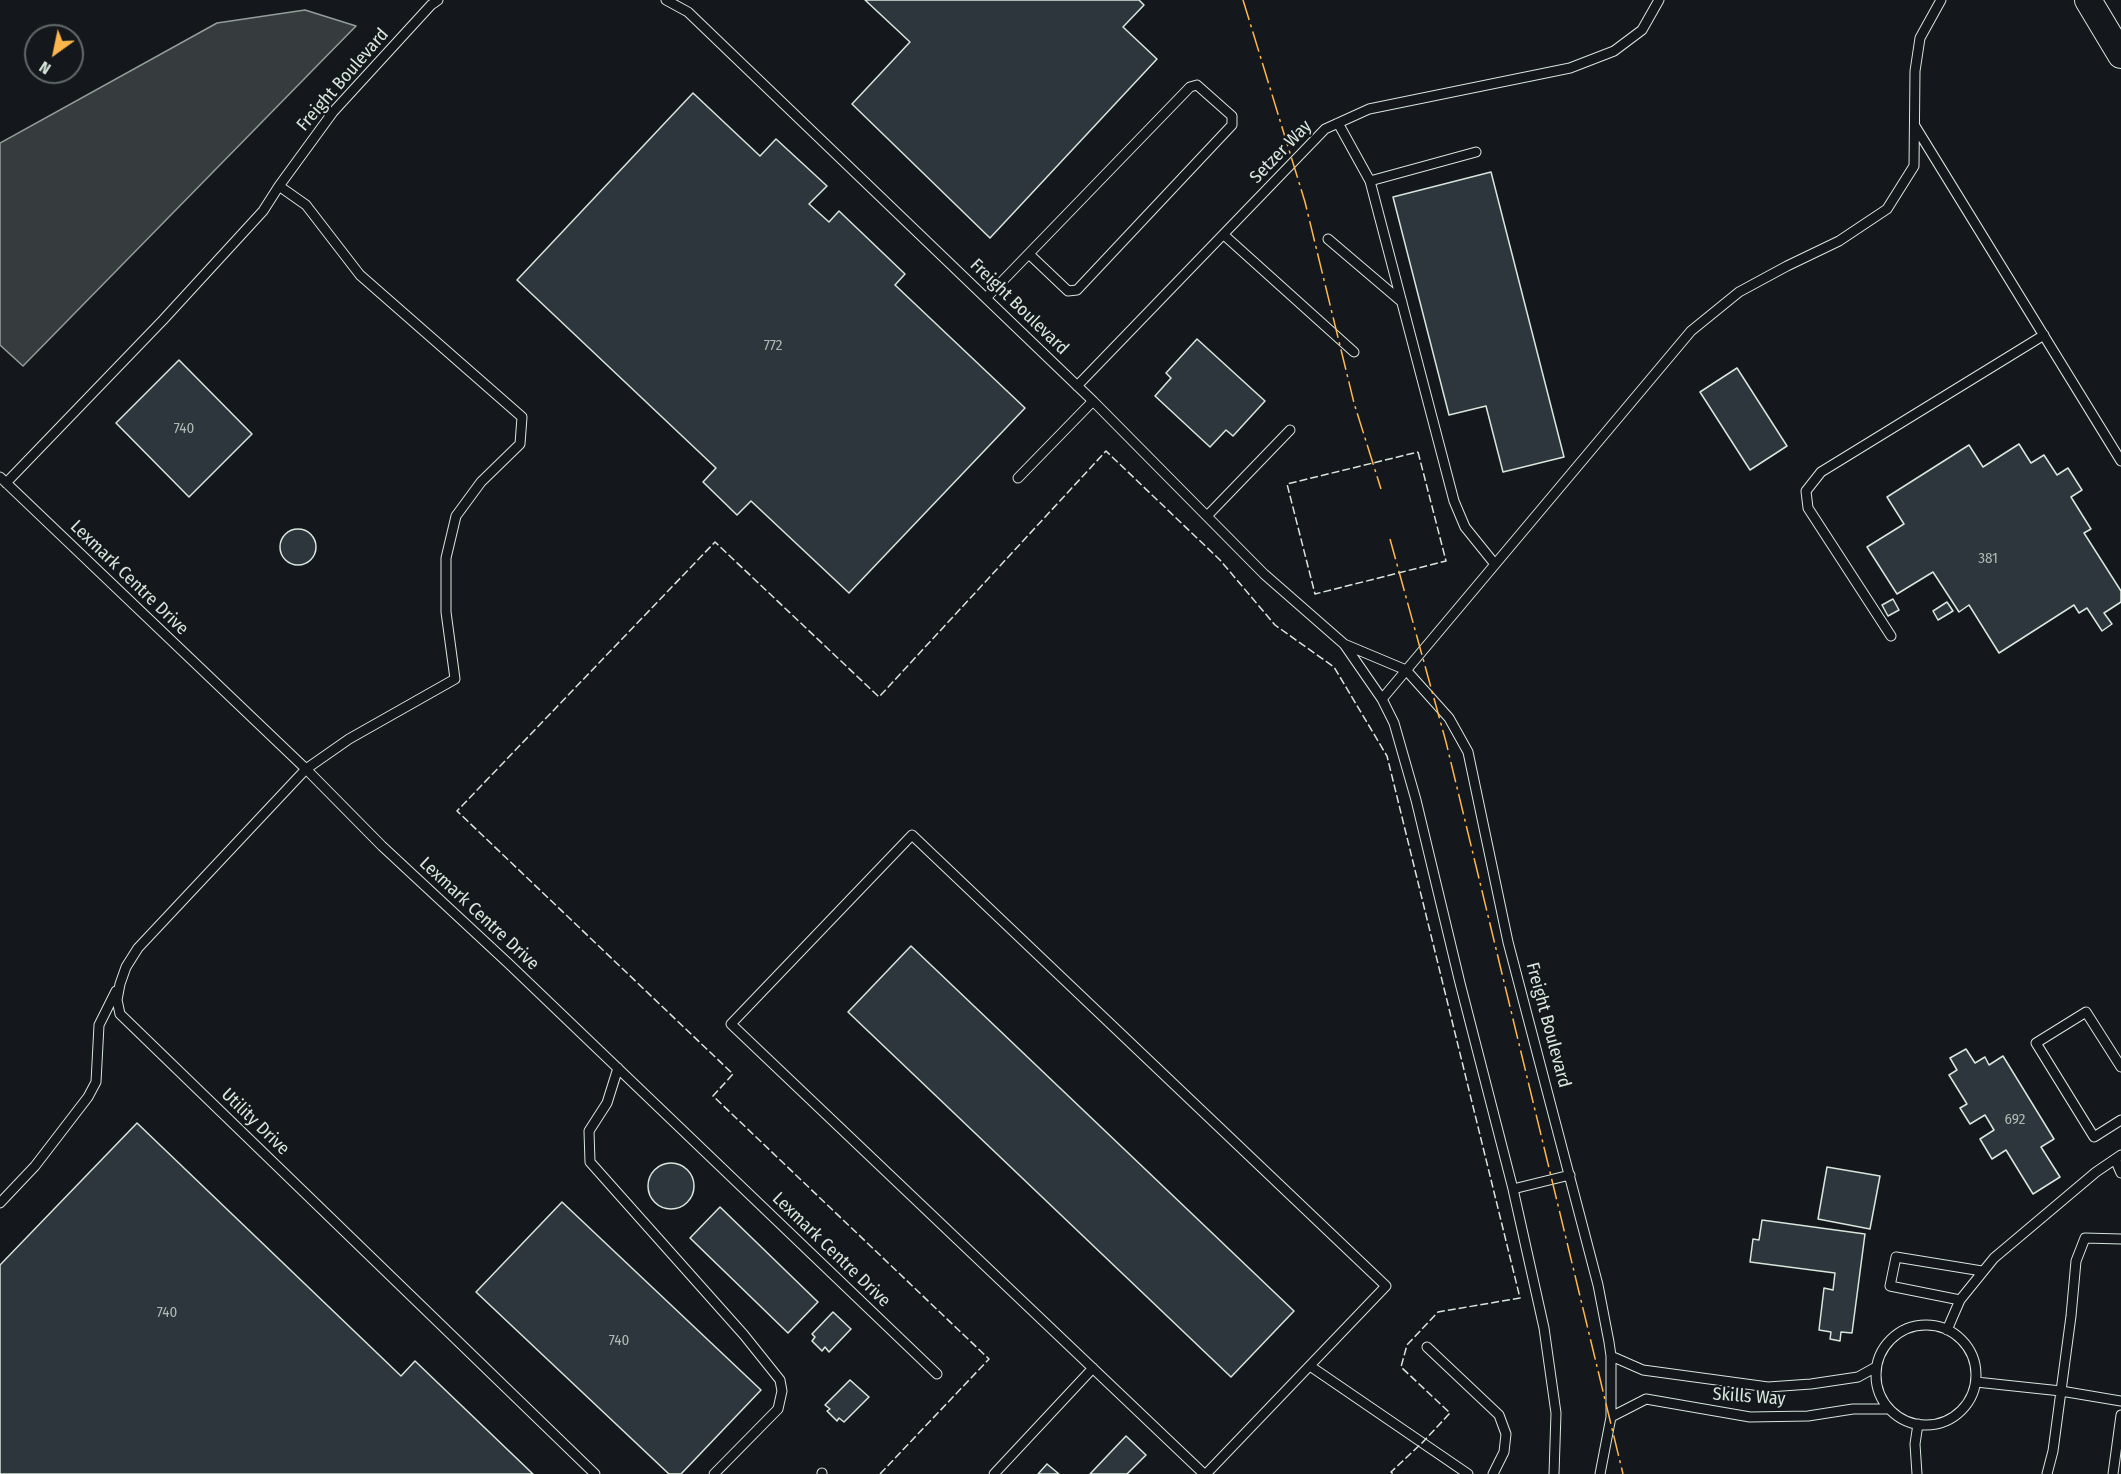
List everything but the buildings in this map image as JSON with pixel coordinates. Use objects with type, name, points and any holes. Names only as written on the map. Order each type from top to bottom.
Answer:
[{"type":"main road","points":[[2090,0],[2121,31]]},
{"type":"main road","points":[[2090,0],[2121,56]]},
{"type":"lane","name":"Freight Boulevard","points":[[3,480],[171,312],[263,211],[333,112],[431,4],[438,0]]},
{"type":"lane","name":"Freight Boulevard","points":[[666,0],[688,12],[1093,401],[1264,574],[1344,644],[1382,699],[1394,723],[1416,800],[1513,1189],[1544,1328],[1556,1413],[1554,1474]]},
{"type":"lane","name":"Setzer Way","points":[[1077,386],[1325,129],[1369,110],[1570,68],[1614,51],[1642,30],[1659,0]]},
{"type":"lane","points":[[1382,699],[1691,331],[1740,292],[1839,241],[1887,209],[1914,166],[1915,71],[1920,38],[1941,0]]},
{"type":"lane","points":[[986,298],[1190,87],[1197,85],[1232,116],[1232,125],[1077,290],[1068,291],[1029,254]]},
{"type":"lane","points":[[1338,123],[1370,181],[1454,501],[1465,527],[1494,563]]},
{"type":"lane","points":[[1914,124],[2121,461]]},
{"type":"lane","points":[[1370,181],[1476,152]]},
{"type":"lane","name":"Utility Drive","points":[[279,186],[306,205],[360,275],[522,417],[520,444],[481,482],[456,516],[446,558],[446,612],[455,679],[349,739],[306,769],[138,948],[126,967],[120,984],[117,1000],[120,1014],[595,1474]]},
{"type":"lane","points":[[1224,235],[1354,352]]},
{"type":"lane","points":[[1328,239],[1402,302]]},
{"type":"lane","points":[[1891,636],[1808,508],[1806,491],[1821,472],[2044,335]]},
{"type":"lane","points":[[1017,478],[1093,401]]},
{"type":"lane","points":[[1208,515],[1290,430]]},
{"type":"lane","name":"Lexmark Centre Drive","points":[[3,480],[306,769],[382,846],[618,1068],[937,1374]]},
{"type":"lane","name":"Freight Boulevard","points":[[1344,644],[1406,670],[1449,718],[1468,752],[1508,942],[1598,1285],[1611,1356],[1611,1417],[1600,1474]]},
{"type":"lane","points":[[912,835],[1386,1286],[1205,1474],[1093,1368],[731,1024],[912,835]]},
{"type":"lane","points":[[0,1203],[35,1166],[88,1097],[96,1082],[99,1024],[120,984]]},
{"type":"lane","points":[[2119,1125],[2094,1137],[2036,1043],[2086,1012],[2121,1067]]},
{"type":"lane","points":[[618,1068],[607,1102],[589,1131],[590,1162],[744,1335],[780,1380],[782,1391],[778,1408],[714,1474]]},
{"type":"lane","points":[[1947,1330],[1960,1300],[1994,1258],[2096,1172],[2118,1157],[2121,1173]]},
{"type":"lane","points":[[1513,1189],[1570,1174]]},
{"type":"lane","points":[[2047,1474],[2053,1451],[2073,1306],[2076,1261],[2085,1238],[2121,1239]]},
{"type":"lane","points":[[1960,1300],[1890,1286],[1896,1257],[1982,1271]]},
{"type":"lane","points":[[1889,1409],[1876,1382],[1876,1367],[1881,1352],[1890,1340],[1903,1330],[1918,1325],[1935,1325],[1963,1341],[1972,1354],[1976,1370],[1976,1382],[1970,1401],[1959,1413],[1945,1422],[1930,1425],[1918,1424],[1915,1444],[1917,1474]]},
{"type":"lane","points":[[1427,1347],[1499,1415],[1506,1434],[1504,1452],[1493,1474]]},
{"type":"lane","name":"Skills Way","points":[[1611,1356],[1642,1370],[1768,1387],[1858,1377],[1876,1367]]},
{"type":"lane","points":[[1310,1366],[1468,1474]]},
{"type":"lane","points":[[994,1474],[1093,1368]]},
{"type":"lane","points":[[1976,1382],[2061,1391],[2121,1401]]},
{"type":"lane","name":"Skills Way","points":[[1611,1417],[1646,1399],[1750,1417],[1808,1416],[1853,1409],[1889,1409],[1901,1418],[1918,1424]]},
{"type":"lane","points":[[2113,1474],[2121,1415]]},
{"type":"shaded area","points":[[305,10],[356,26],[23,366],[0,345],[0,143],[217,23]]},
{"type":"fence","points":[[880,1474],[989,1359],[713,1096],[733,1074],[457,811],[715,542],[879,697],[1106,451],[1220,560],[1275,625],[1334,667],[1387,756],[1520,1298],[1438,1312],[1407,1345],[1401,1367],[1450,1413],[1391,1472],[1393,1474]]},
{"type":"fence","points":[[1418,452],[1446,561],[1315,594],[1287,484],[1418,452]]},
{"type":"power","points":[[1243,0],[1305,202],[1354,403],[1381,489]]},
{"type":"power","points":[[1390,539],[1446,742],[1623,1474]]}]
